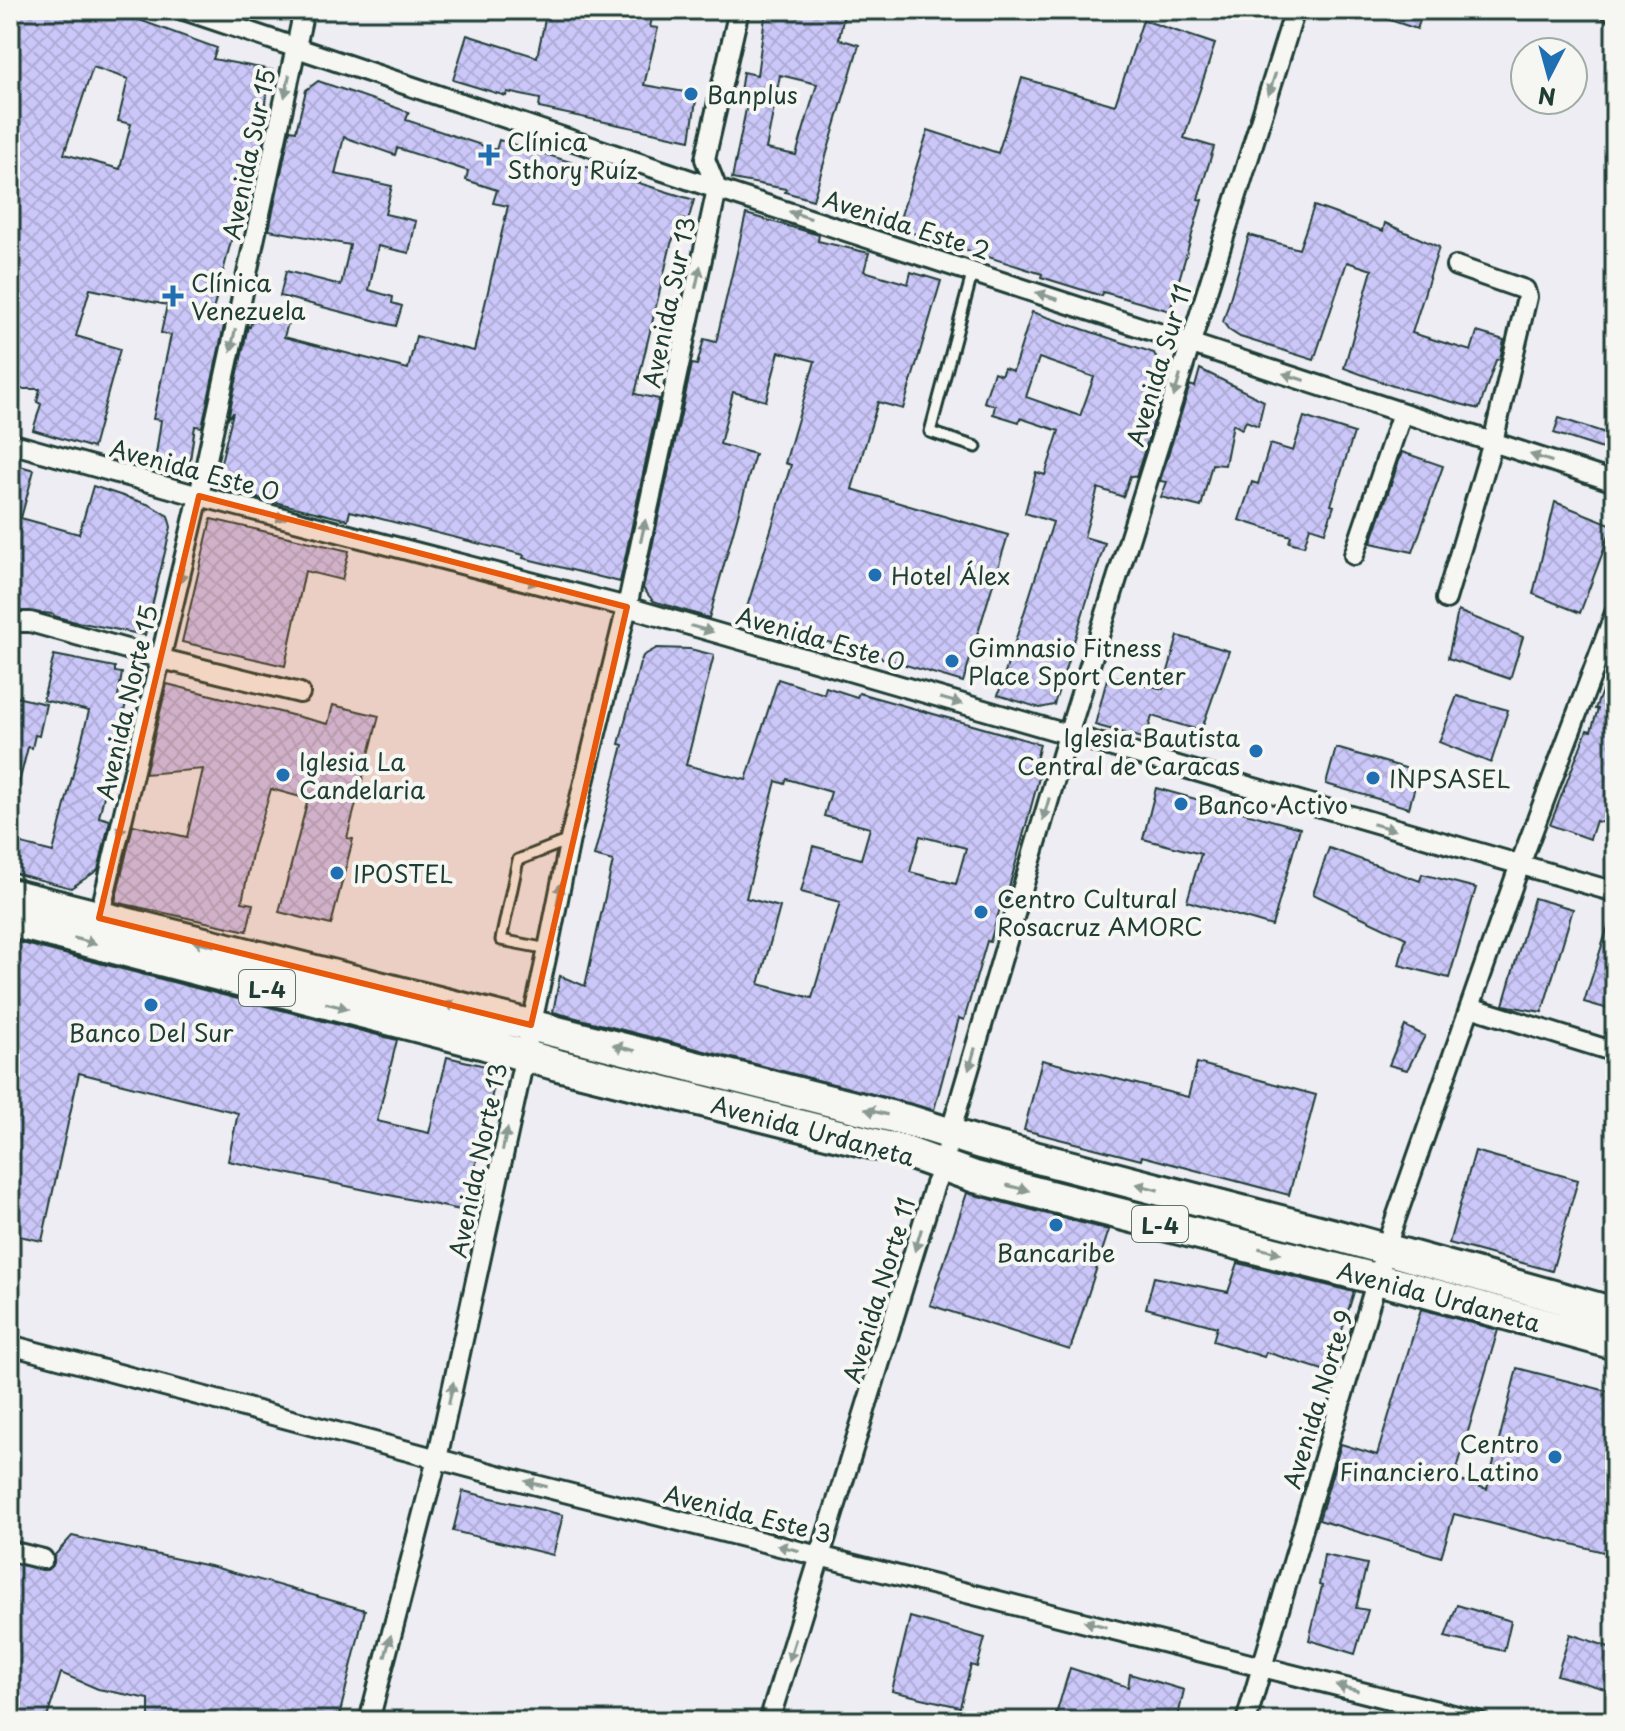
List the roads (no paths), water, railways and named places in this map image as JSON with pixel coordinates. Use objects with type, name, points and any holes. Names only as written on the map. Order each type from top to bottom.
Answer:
[{"type":"main road","name":"Avenida Urdaneta","points":[[10,894],[910,1121],[1615,1313]]},
{"type":"main road","name":"Avenida Urdaneta","points":[[10,921],[524,1056],[903,1151],[975,1177],[1378,1279],[1615,1344]]},
{"type":"street","name":"Avenida Este 2","points":[[184,10],[717,189],[1615,482]]},
{"type":"street","name":"Avenida Sur 15","points":[[199,496],[304,10]]},
{"type":"street","name":"Avenida Sur 13","points":[[627,607],[717,189],[705,159],[739,10]]},
{"type":"street","name":"Avenida Sur 11","points":[[1068,735],[1295,10]]},
{"type":"street","points":[[1446,599],[1493,442],[1527,297],[1525,290],[1456,266]]},
{"type":"street","points":[[1354,555],[1402,413]]},
{"type":"street","name":"Avenida Este 0","points":[[10,443],[199,496],[627,607],[1519,867],[1615,892]]},
{"type":"street","name":"Avenida Norte 15","points":[[99,918],[199,496]]},
{"type":"street","name":"Avenida Norte 13","points":[[369,1721],[437,1459],[570,839],[627,607]]},
{"type":"street","name":"Avenida Norte 9","points":[[1246,1721],[1385,1249],[1519,867],[1615,613]]},
{"type":"street","points":[[10,622],[30,622],[300,693]]},
{"type":"street","name":"Avenida Norte 11","points":[[769,1721],[943,1167],[1068,735]]},
{"type":"street","points":[[1470,1007],[1615,1052]]},
{"type":"street","name":"Avenida Este 3","points":[[10,1345],[437,1459],[1477,1721]]},
{"type":"street","points":[[10,1551],[43,1559]]},
{"type":"lane","points":[[973,271],[930,432],[976,447]]},
{"type":"lane","points":[[548,949],[501,940],[518,860],[570,839]]},
{"type":"place","name":"Banplus","points":[[691,94]]},
{"type":"place","name":"Clínica Sthory Ruíz","points":[[489,155]]},
{"type":"place","name":"Clínica Venezuela","points":[[173,296]]},
{"type":"place","name":"Hotel Álex","points":[[875,575]]},
{"type":"place","name":"Gimnasio Fitness Place Sport Center","points":[[952,661]]},
{"type":"place","name":"Iglesia Bautista Central de Caracas","points":[[1256,751]]},
{"type":"place","name":"Iglesia La Candelaria","points":[[283,775]]},
{"type":"place","name":"INPSASEL","points":[[1373,778]]},
{"type":"place","name":"Banco Activo","points":[[1181,804]]},
{"type":"place","name":"IPOSTEL","points":[[337,873]]},
{"type":"place","name":"Centro Cultural Rosacruz AMORC","points":[[981,912]]},
{"type":"place","name":"Banco Del Sur","points":[[151,1005]]},
{"type":"place","name":"Bancaribe","points":[[1056,1225]]},
{"type":"place","name":"Centro Financiero Latino","points":[[1555,1457]]}]
